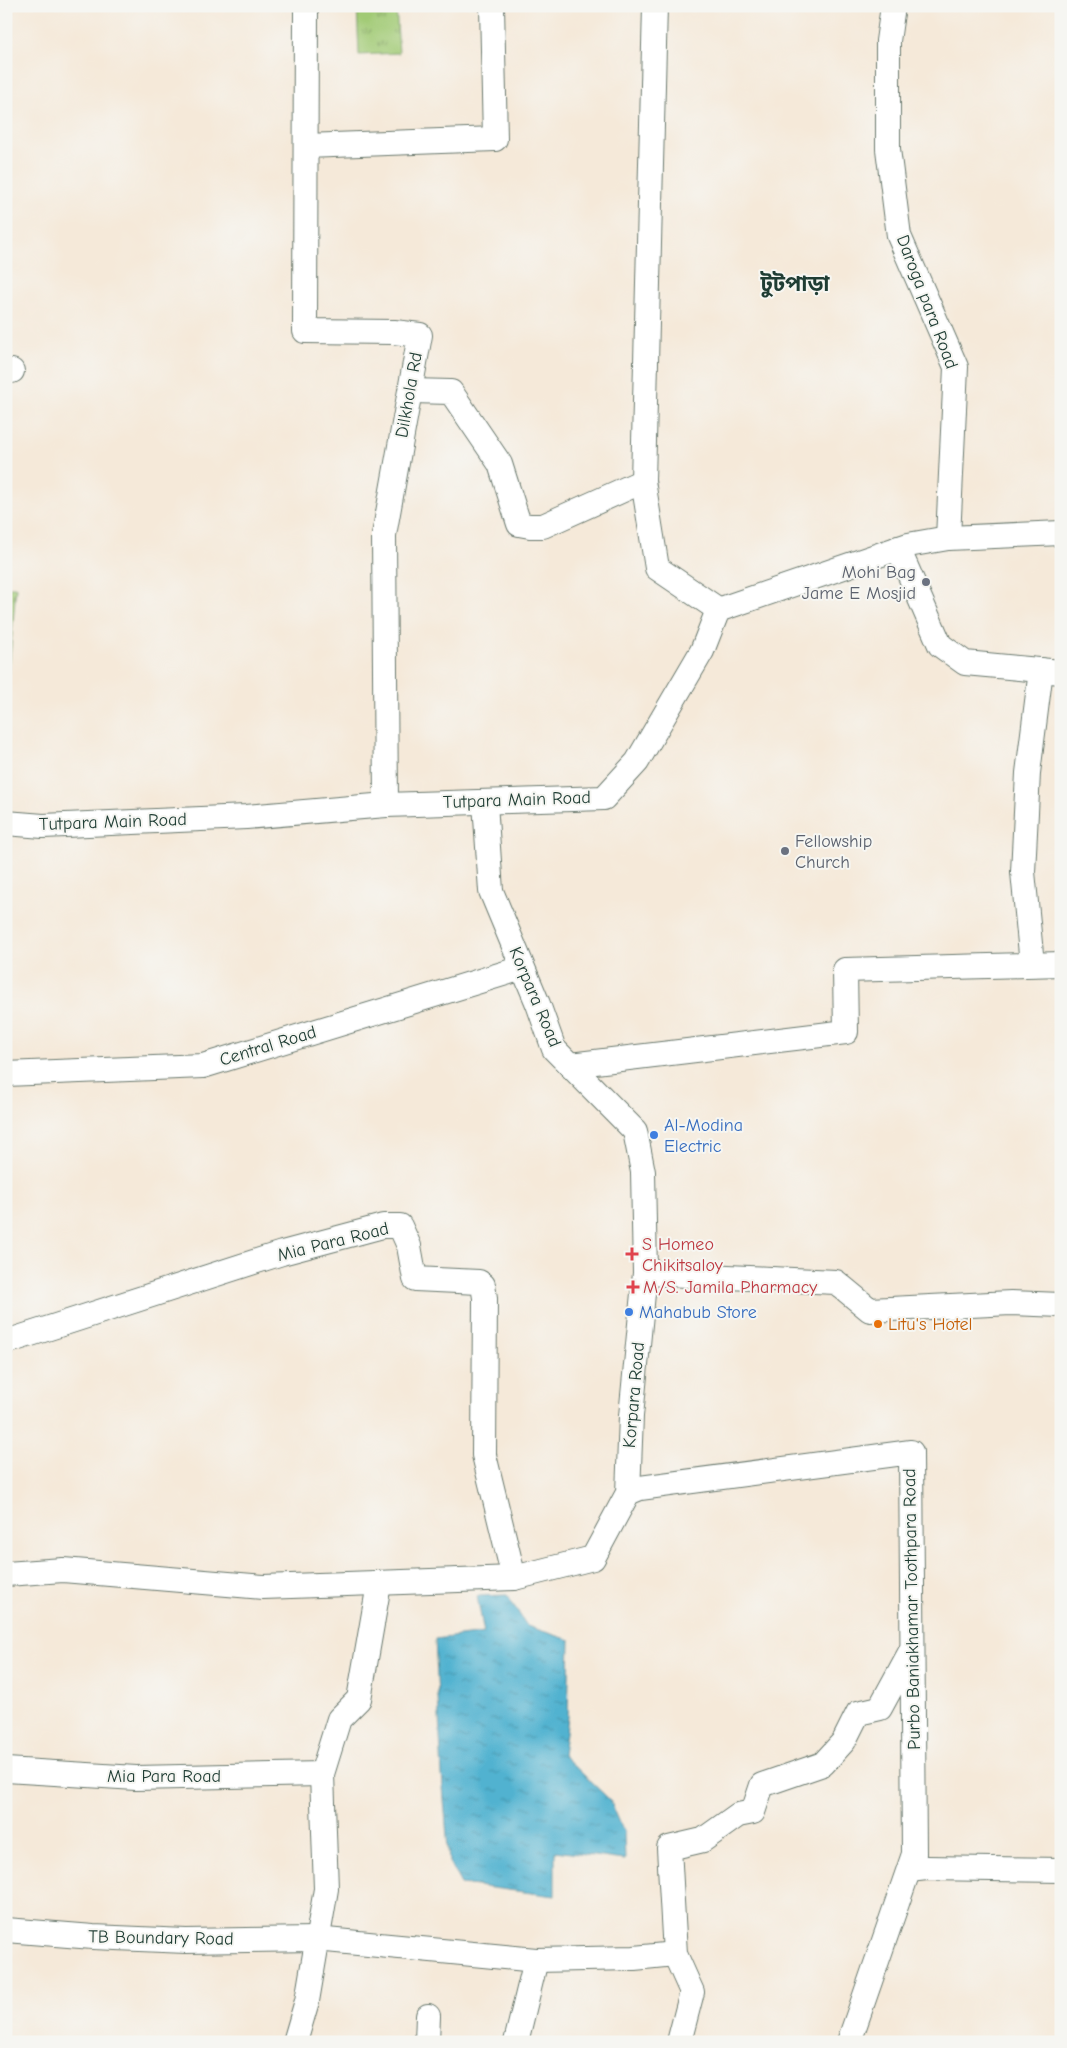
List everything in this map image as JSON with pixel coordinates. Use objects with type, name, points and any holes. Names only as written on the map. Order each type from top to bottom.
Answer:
[{"type":"street","name":"Dilkhola Rd","points":[[306,6],[305,331],[420,334],[384,535],[386,805]]},
{"type":"street","points":[[306,146],[495,139],[492,6]]},
{"type":"street","points":[[655,6],[643,481],[657,568],[719,610],[898,548],[948,538],[1061,533]]},
{"type":"street","name":"Daroga para Road","points":[[894,6],[888,41],[888,149],[899,236],[956,368],[948,538]]},
{"type":"street","points":[[411,391],[451,392],[500,464],[520,524],[543,526],[643,481]]},
{"type":"street","points":[[898,548],[940,645],[965,663],[1051,671],[1028,773],[1023,872],[1032,964]]},
{"type":"street","name":"Tutpara Main Road","points":[[6,822],[43,826],[246,817],[386,805],[604,798],[637,762],[702,651],[719,610]]},
{"type":"street","name":"Korpara Road","points":[[485,803],[491,891],[538,1004],[554,1048],[635,1131],[643,1172],[645,1273],[632,1416],[628,1493]]},
{"type":"street","points":[[570,1065],[846,1032],[845,970],[1061,964]]},
{"type":"street","name":"Central Road","points":[[6,1074],[203,1066],[522,968]]},
{"type":"street","name":"Mia Para Road","points":[[6,1342],[282,1253],[383,1226],[400,1226],[409,1246],[415,1279],[420,1281],[480,1282],[483,1285],[485,1298],[484,1456],[514,1578]]},
{"type":"street","points":[[645,1273],[836,1282],[870,1310],[1011,1303],[1061,1305]]},
{"type":"street","name":"Purbo Baniakhamar Toothpara Road","points":[[628,1493],[640,1488],[911,1452],[914,1854],[849,2042]]},
{"type":"street","points":[[6,1574],[63,1570],[263,1587],[514,1578],[593,1558],[628,1493]]},
{"type":"street","points":[[295,2042],[307,2001],[326,1889],[322,1774],[339,1719],[359,1699],[379,1584]]},
{"type":"street","points":[[679,2042],[692,1992],[675,1954],[669,1848],[703,1840],[738,1815],[753,1812],[762,1784],[823,1764],[844,1741],[858,1713],[880,1708],[912,1648]]},
{"type":"street","name":"Mia Para Road","points":[[6,1770],[136,1778],[322,1774]]},
{"type":"street","points":[[909,1870],[928,1868],[1061,1870]]},
{"type":"street","name":"TB Boundary Road","points":[[6,1930],[93,1937],[177,1940],[316,1939],[536,1960],[634,1958],[675,1954]]},
{"type":"street","points":[[516,2042],[536,1960]]},
{"type":"street","points":[[427,2042],[428,2016]]},
{"type":"green space","points":[[357,6],[396,6],[399,53],[359,55]]},
{"type":"green space","points":[[6,587],[16,587],[6,705]]},
{"type":"water","points":[[507,1595],[527,1626],[570,1640],[568,1717],[563,1755],[610,1800],[624,1832],[625,1860],[555,1851],[555,1896],[461,1884],[449,1862],[435,1639],[484,1633],[477,1596]]},
{"type":"place","name":"Mohi Bag Jame E Mosjid","points":[[926,582]]},
{"type":"place","name":"Fellowship Church","points":[[785,851]]},
{"type":"place","name":"Al-Modina Electric","points":[[654,1135]]},
{"type":"place","name":"S Homeo Chikitsaloy","points":[[632,1254]]},
{"type":"place","name":"M/S. Jamila Pharmacy","points":[[633,1287]]},
{"type":"place","name":"Mahabub Store","points":[[629,1312]]},
{"type":"place","name":"Litu's Hotel","points":[[878,1324]]},
{"type":"district","name":"টুটপাড়া","points":[[795,284]]}]
